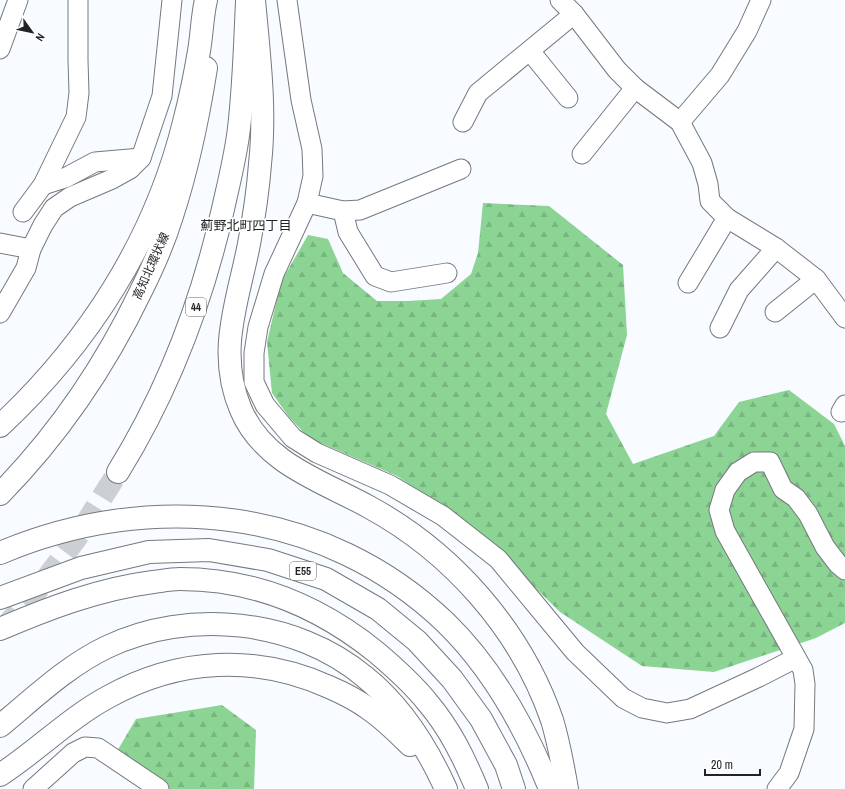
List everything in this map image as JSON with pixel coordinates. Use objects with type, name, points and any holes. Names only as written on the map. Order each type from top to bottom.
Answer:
[{"type":"main road","points":[[0,426],[46,381],[90,326],[127,266],[163,214],[172,164],[186,117],[199,50],[206,0]]},
{"type":"main road","name":"高知北環状線","points":[[0,494],[28,464],[72,409],[108,355],[124,326],[151,269],[163,214],[192,144],[207,62],[212,0]]},
{"type":"main road","name":"44","points":[[118,472],[136,443],[156,404],[190,325],[218,234],[239,130],[244,82],[247,0]]},
{"type":"main road","points":[[254,0],[260,60],[263,126],[256,200],[249,245],[234,308],[230,337],[230,363],[233,387],[241,411],[253,431],[268,449],[285,463],[305,475],[370,507],[403,528],[432,550],[461,576],[484,602],[506,630],[525,661],[540,690],[552,721],[562,756],[567,789]]},
{"type":"main road","points":[[0,553],[50,536],[90,525],[128,518],[166,516],[204,516],[246,522],[285,531],[323,544],[356,559],[389,578],[419,600],[446,624],[465,644],[491,677],[510,705],[527,737],[550,789]]},
{"type":"main road","name":"E55","points":[[0,598],[81,568],[149,552],[210,550],[268,560],[326,579],[378,609],[417,641],[452,679],[481,719],[506,765],[514,789]]},
{"type":"main road","points":[[0,629],[46,610],[94,594],[138,584],[179,579],[220,582],[256,588],[292,601],[325,616],[356,636],[408,679],[429,703],[449,731],[466,761],[478,789]]},
{"type":"main road","points":[[0,726],[57,680],[82,662],[107,647],[135,636],[163,629],[189,625],[218,624],[246,627],[295,638],[319,648],[343,661],[365,677],[387,698],[406,720],[423,744],[444,789]]},
{"type":"main road","points":[[0,775],[77,716],[107,697],[138,682],[168,672],[199,666],[227,664],[259,666],[288,672],[342,693],[368,708],[392,726],[415,750],[444,789]]},
{"type":"street","points":[[0,49],[18,0]]},
{"type":"street","points":[[23,212],[43,185],[76,117],[79,93],[78,0]]},
{"type":"street","points":[[0,314],[26,268],[31,249],[43,225],[54,208],[70,198],[130,169],[141,158],[162,96],[172,0]]},
{"type":"street","points":[[287,0],[301,100],[312,148],[312,176],[307,203],[274,274],[258,327],[254,353],[254,382],[265,405],[293,438],[317,453],[390,485],[443,516],[492,554],[498,559],[575,652],[623,698],[642,708],[666,713],[690,709],[796,658]]},
{"type":"street","points":[[560,0],[574,14],[617,70],[635,88],[680,122],[702,163],[708,184],[710,201],[727,218],[776,248],[816,279],[845,318]]},
{"type":"street","points":[[680,122],[720,76],[747,31],[761,0]]},
{"type":"street","points":[[463,122],[478,93],[574,14]]},
{"type":"street","points":[[530,51],[568,98]]},
{"type":"street","points":[[582,154],[635,88]]},
{"type":"street","points":[[43,185],[65,178],[95,162],[141,158]]},
{"type":"street","points":[[307,203],[343,210],[360,210],[461,169]]},
{"type":"street","points":[[343,210],[348,232],[375,276],[391,282],[447,273]]},
{"type":"street","points":[[688,283],[727,218]]},
{"type":"street","points":[[0,243],[31,249]]},
{"type":"street","points":[[720,328],[739,290],[776,248]]},
{"type":"street","points":[[774,312],[816,279]]},
{"type":"street","points":[[777,789],[788,773],[804,729],[805,684],[802,670],[796,658],[725,531],[719,510],[725,490],[738,472],[754,462],[770,462],[783,489],[796,498],[808,514],[825,547],[838,564],[845,570]]},
{"type":"street","points":[[33,789],[73,753],[85,747],[98,748],[159,789]]},
{"type":"green space","points":[[483,203],[549,206],[623,265],[627,335],[606,414],[633,464],[714,436],[739,402],[789,390],[834,424],[845,446],[845,623],[816,638],[714,672],[642,666],[560,612],[479,533],[397,476],[309,438],[289,417],[272,393],[267,342],[281,282],[308,235],[328,239],[343,273],[377,301],[441,299],[471,274],[478,253]]},
{"type":"green space","points":[[222,705],[256,730],[254,789],[152,789],[113,758],[136,719]]},
{"type":"tunnel","points":[[3,629],[33,596],[76,539],[118,472]]},
{"type":"district","name":"薊野北町四丁目","points":[[246,225]]}]
